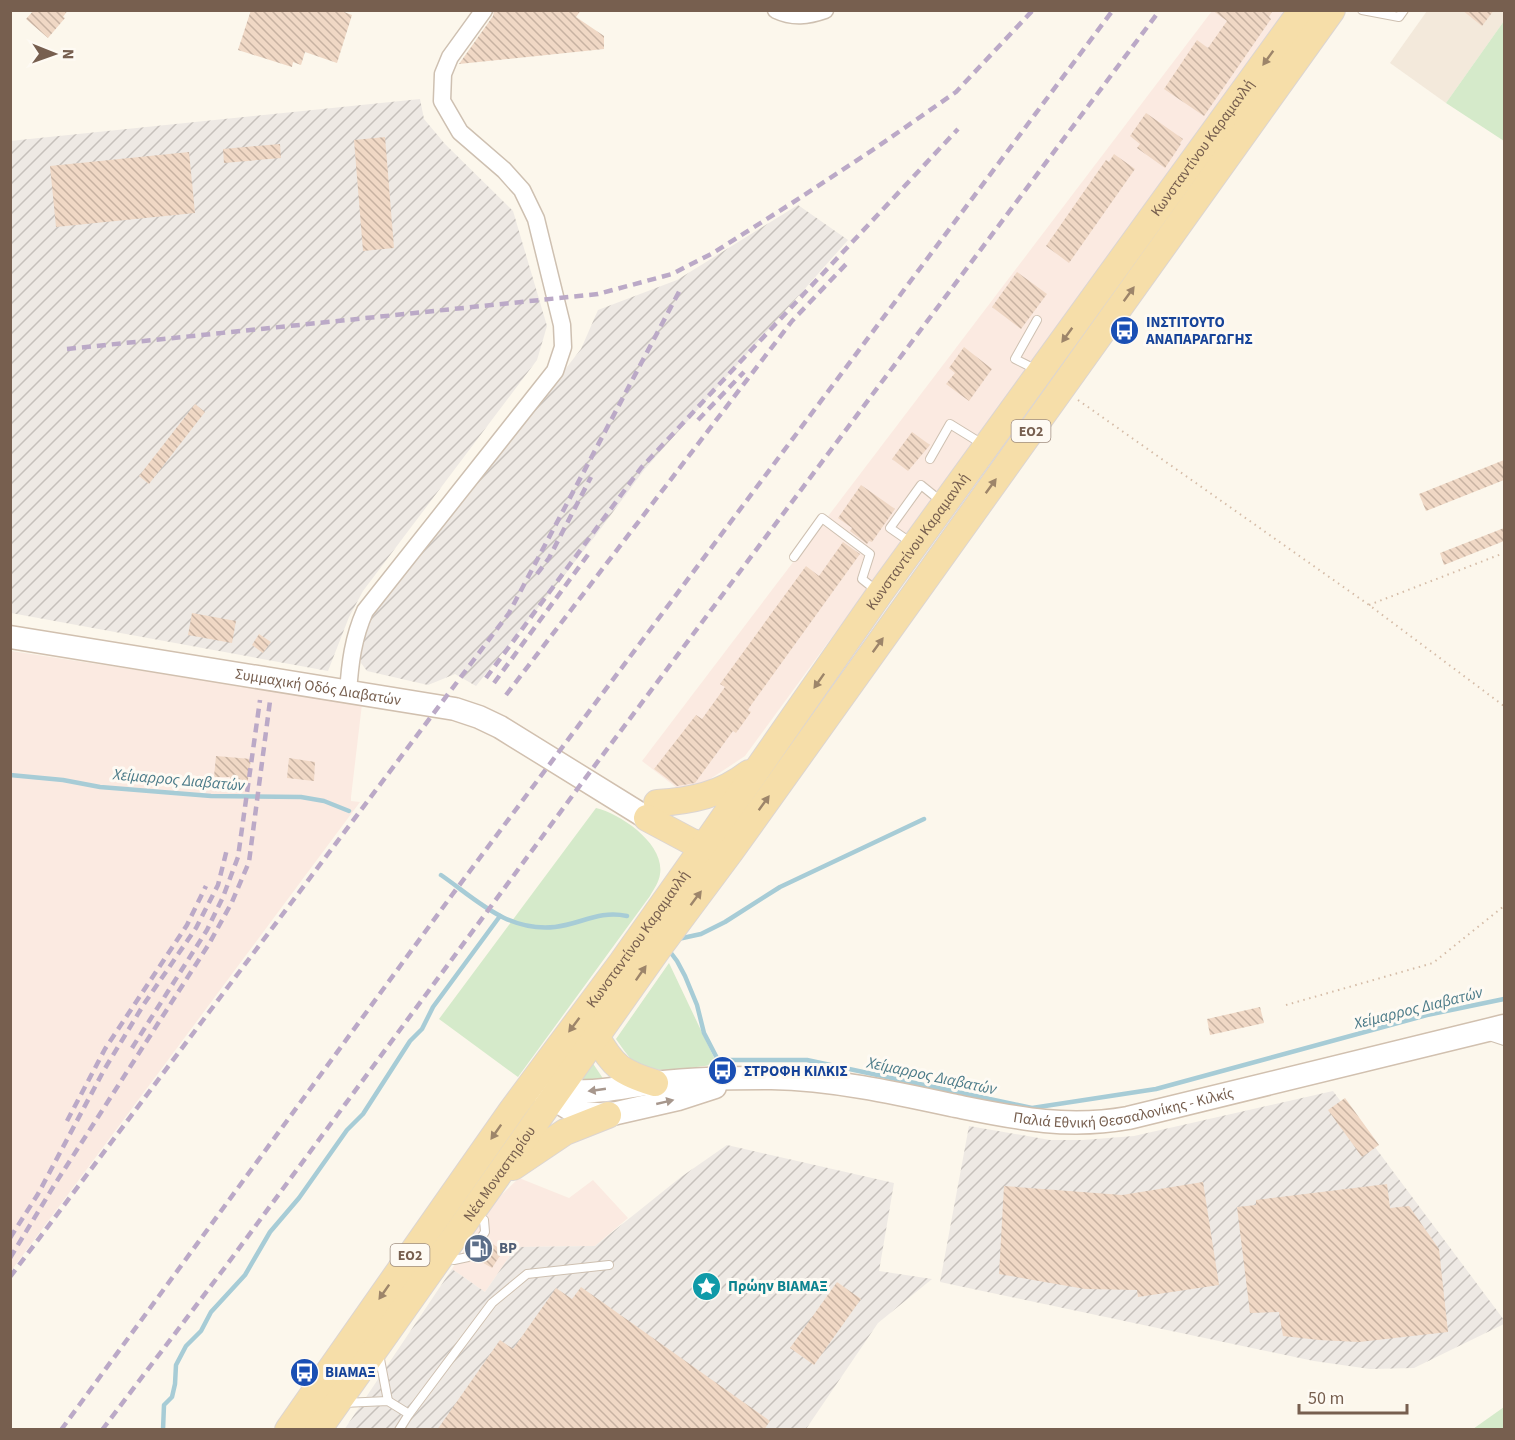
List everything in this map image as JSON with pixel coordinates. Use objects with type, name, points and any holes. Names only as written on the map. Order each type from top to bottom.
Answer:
[{"type":"main road","name":"Κωνσταντίνου Καραμανλή","points":[[545,1087],[674,888],[880,593],[1302,10]]},
{"type":"main road","name":"Κωνσταντίνου Καραμανλή","points":[[596,1036],[731,852],[1332,10]]},
{"type":"main road","name":"Συμμαχική Οδός Διαβατών","points":[[10,637],[440,706],[480,717],[527,742],[605,793],[652,810]]},
{"type":"main road","points":[[652,810],[707,796],[744,777],[761,764]]},
{"type":"main road","points":[[652,810],[677,835],[710,837],[731,852]]},
{"type":"main road","points":[[652,810],[671,849],[675,874],[674,888]]},
{"type":"main road","name":"Παλιά Εθνική Θεσσαλονίκης - Κιλκίς","points":[[545,1087],[587,1092],[655,1083],[790,1079],[893,1093],[1028,1119],[1066,1124],[1090,1124],[1128,1118],[1504,1026]]},
{"type":"main road","points":[[596,1036],[609,1059],[618,1068],[655,1083]]},
{"type":"main road","name":"Νέα Μοναστηρίου","points":[[288,1430],[545,1087],[596,1036]]},
{"type":"main road","name":"Παλιά Εθνική Θεσσαλονίκης - Κιλκίς","points":[[545,1087],[576,1111],[608,1115],[678,1099],[736,1079]]},
{"type":"main road","name":"Νέα Μοναστηρίου","points":[[318,1430],[492,1185],[545,1087]]},
{"type":"main road","points":[[492,1185],[523,1159],[557,1137],[608,1115]]},
{"type":"street","points":[[348,693],[351,653],[357,628],[365,611],[555,371],[563,347],[562,325],[536,219],[522,190],[504,170],[460,132],[442,101],[443,74],[450,57],[484,10]]},
{"type":"street","points":[[777,10],[785,15],[808,16],[825,10]]},
{"type":"lane","points":[[1362,10],[1399,17],[1404,10]]},
{"type":"lane","points":[[1037,320],[1015,359],[1040,372]]},
{"type":"lane","points":[[930,459],[950,424],[987,446]]},
{"type":"lane","points":[[794,557],[822,518],[870,554],[862,579],[880,593]]},
{"type":"lane","points":[[1477,1033],[1504,1041]]},
{"type":"lane","points":[[454,1260],[468,1257],[485,1232],[484,1220]]},
{"type":"lane","points":[[399,1430],[492,1303],[527,1274],[609,1265]]},
{"type":"lane","points":[[377,1344],[388,1401]]},
{"type":"lane","points":[[337,1403],[388,1401],[409,1414]]},
{"type":"path","points":[[1065,384],[1080,403],[1369,605],[1504,706]]},
{"type":"path","points":[[1369,605],[1504,553]]},
{"type":"path","points":[[1286,1005],[1433,963],[1504,906]]},
{"type":"shaded area","points":[[1212,11],[1290,11],[745,756],[686,795],[642,761]]},
{"type":"shaded area","points":[[1427,11],[1504,11],[1504,21],[1446,103],[1390,63]]},
{"type":"shaded area","points":[[420,99],[424,119],[445,144],[513,211],[547,326],[537,360],[363,591],[349,617],[328,671],[11,613],[10,141]]},
{"type":"shaded area","points":[[798,205],[848,240],[644,470],[596,535],[476,686],[455,674],[428,685],[367,671],[361,663],[361,641],[368,621],[581,349],[598,310],[677,280]]},
{"type":"shaded area","points":[[11,651],[362,704],[351,797],[351,801],[360,802],[11,1271]]},
{"type":"shaded area","points":[[1333,1091],[1504,1320],[1504,1324],[1414,1368],[1370,1369],[1314,1361],[940,1282],[969,1126],[1050,1140],[1134,1136]]},
{"type":"shaded area","name":"Πρώην ΒΙΑΜΑΞ","points":[[727,1145],[894,1183],[879,1271],[932,1279],[878,1323],[806,1429],[344,1430],[452,1269],[485,1292],[516,1247],[595,1246],[681,1177]]},
{"type":"shaded area","points":[[519,1178],[569,1198],[593,1180],[628,1218],[595,1246],[516,1247],[485,1292],[452,1269],[494,1202]]},
{"type":"green space","points":[[1504,21],[1504,141],[1446,103]]},
{"type":"green space","points":[[596,808],[629,824],[649,842],[660,863],[660,874],[650,896],[518,1077],[439,1019]]},
{"type":"green space","points":[[669,963],[717,1064],[674,1070],[651,1069],[633,1061],[616,1039]]},
{"type":"green space","points":[[592,1062],[604,1080],[577,1083]]},
{"type":"green space","points":[[1504,1407],[1504,1429],[1473,1429]]},
{"type":"building","points":[[34,10],[68,10],[63,17],[65,18],[48,38],[26,19]]},
{"type":"building","points":[[251,10],[339,10],[352,15],[337,63],[305,52],[301,65],[293,62],[292,67],[238,50]]},
{"type":"building","points":[[494,10],[581,10],[576,17],[604,36],[604,49],[459,64],[493,16]]},
{"type":"building","points":[[1212,10],[1273,10],[1269,17],[1271,19],[1204,116],[1164,89],[1197,40],[1208,48],[1227,21]]},
{"type":"building","points":[[1462,10],[1494,10],[1482,26]]},
{"type":"building","points":[[1146,113],[1183,139],[1165,168],[1137,148],[1140,144],[1130,136]]},
{"type":"building","points":[[385,137],[394,248],[363,251],[354,140]]},
{"type":"building","points":[[280,144],[281,158],[224,163],[223,149]]},
{"type":"building","points":[[189,152],[195,213],[56,227],[50,166]]},
{"type":"building","points":[[1114,154],[1135,169],[1069,263],[1046,246],[1106,160],[1109,162]]},
{"type":"building","points":[[1017,272],[1047,294],[1021,329],[992,307]]},
{"type":"building","points":[[964,347],[992,369],[969,401],[946,384],[955,373],[949,368]]},
{"type":"building","points":[[195,404],[205,412],[149,484],[139,476]]},
{"type":"building","points":[[912,432],[930,445],[908,471],[892,459]]},
{"type":"building","points":[[1504,460],[1504,480],[1426,511],[1419,494]]},
{"type":"building","points":[[861,485],[895,509],[872,542],[869,541],[867,544],[850,531],[852,528],[838,518]]},
{"type":"building","points":[[1504,528],[1504,541],[1444,565],[1440,553]]},
{"type":"building","points":[[843,542],[860,554],[749,708],[751,712],[736,733],[733,731],[695,783],[677,786],[654,769],[696,715],[702,719],[725,687],[720,684],[806,566],[819,576]]},
{"type":"building","points":[[192,613],[236,621],[232,643],[188,635]]},
{"type":"building","points":[[259,634],[271,642],[263,653],[252,645]]},
{"type":"building","points":[[216,756],[251,759],[247,786],[230,783],[230,777],[214,777]]},
{"type":"building","points":[[289,758],[315,762],[314,781],[287,778]]},
{"type":"building","points":[[1260,1007],[1264,1023],[1210,1035],[1207,1019]]},
{"type":"building","points":[[1345,1098],[1379,1145],[1362,1157],[1328,1110]]},
{"type":"building","points":[[1203,1182],[1219,1285],[1138,1297],[1137,1290],[1085,1289],[999,1274],[1004,1186],[1122,1195]]},
{"type":"building","points":[[1387,1184],[1390,1208],[1409,1206],[1439,1249],[1448,1332],[1359,1342],[1319,1340],[1283,1336],[1279,1312],[1250,1313],[1237,1207],[1256,1205],[1256,1200]]},
{"type":"building","points":[[487,1240],[503,1251],[492,1268],[475,1258]]},
{"type":"building","points":[[837,1282],[861,1299],[814,1365],[790,1348]]},
{"type":"building","points":[[581,1287],[770,1421],[764,1430],[437,1430],[500,1340],[513,1349],[556,1288],[572,1299]]},
{"type":"waterway","name":"Χείμαρρος Διαβατών","points":[[10,775],[63,780],[100,787],[211,796],[301,797],[324,801],[349,811]]},
{"type":"waterway","name":"Χείμαρρος Διαβατών","points":[[678,939],[701,934],[725,922],[780,887],[924,819]]},
{"type":"waterway","name":"Χείμαρρος Διαβατών","points":[[441,875],[480,904],[507,919],[522,924],[555,927],[599,916],[627,916]]},
{"type":"waterway","points":[[163,1430],[164,1405],[172,1397],[176,1365],[186,1346],[201,1331],[211,1312],[245,1275],[270,1232],[299,1198],[347,1130],[363,1114],[410,1041],[422,1029],[433,1007],[500,916]]},
{"type":"waterway","name":"Χείμαρρος Διαβατών","points":[[668,949],[685,976],[697,1005],[704,1033],[718,1060],[807,1060],[1032,1108],[1156,1089],[1427,1015],[1504,999]]},
{"type":"railway","points":[[67,349],[598,294],[672,274],[713,253],[792,203],[956,92],[1033,10]]},
{"type":"railway","points":[[61,1430],[452,895],[1113,10]]},
{"type":"railway","points":[[102,1430],[226,1266],[584,780],[1160,10]]},
{"type":"railway","points":[[486,678],[641,468],[958,129]]},
{"type":"railway","points":[[506,695],[792,321],[850,260]]},
{"type":"railway","points":[[10,1277],[509,613],[681,288]]},
{"type":"railway","points":[[698,420],[744,372]]},
{"type":"railway","points":[[537,574],[549,558],[591,477]]},
{"type":"railway","points":[[494,683],[590,552]]},
{"type":"railway","points":[[132,1048],[207,930],[223,897],[238,857],[260,700]]},
{"type":"railway","points":[[10,1258],[209,944],[232,902],[249,862],[270,701]]},
{"type":"railway","points":[[10,1238],[38,1194],[104,1070],[144,1004],[196,928],[218,885],[227,849]]},
{"type":"railway","points":[[67,1121],[105,1049],[187,925],[206,886]]},
{"type":"place","name":"ΙΝΣΤΙΤΟΥΤΟ ΑΝΑΠΑΡΑΓΩΓΗΣ","points":[[1125,331]]},
{"type":"place","name":"ΣΤΡΟΦΗ ΚΙΛΚΙΣ","points":[[723,1071]]},
{"type":"place","name":"BP","points":[[478,1248]]},
{"type":"place","name":"Πρώην ΒΙΑΜΑΞ","points":[[707,1286]]},
{"type":"place","name":"ΒΙΑΜΑΞ","points":[[304,1372]]}]
